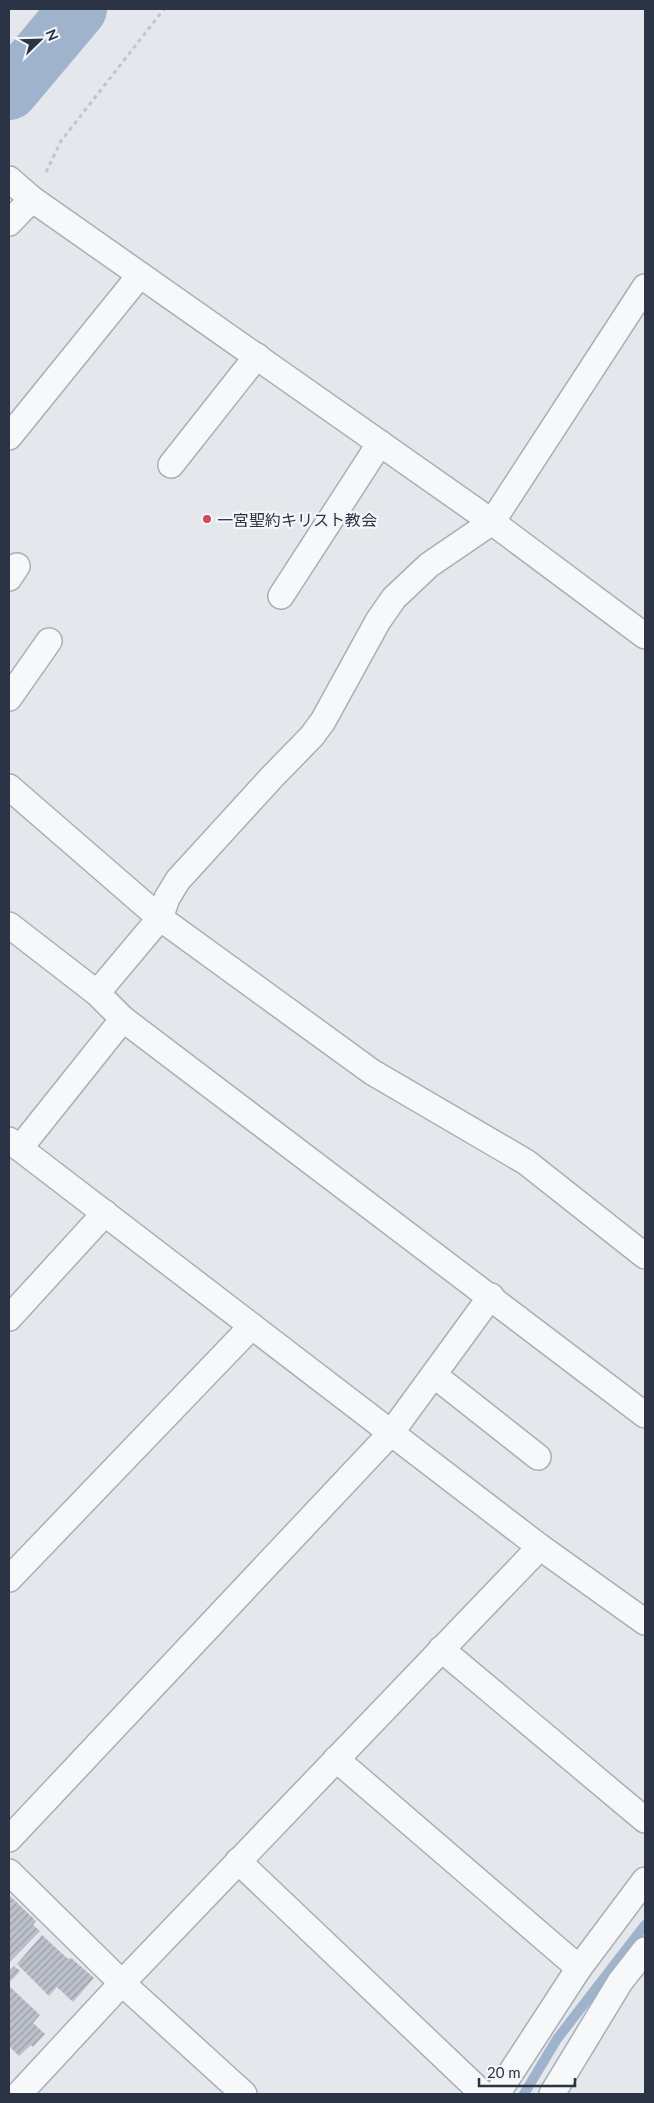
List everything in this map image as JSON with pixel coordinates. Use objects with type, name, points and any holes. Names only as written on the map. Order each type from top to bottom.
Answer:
[{"type":"street","points":[[9,179],[32,199],[492,522],[645,636]]},
{"type":"street","points":[[9,223],[32,199]]},
{"type":"street","points":[[9,437],[140,275]]},
{"type":"street","points":[[97,993],[160,918],[167,898],[178,880],[272,777],[292,758],[323,721],[374,628],[394,598],[429,565],[492,522],[645,287]]},
{"type":"street","points":[[171,465],[257,356]]},
{"type":"street","points":[[281,596],[380,443]]},
{"type":"street","points":[[9,698],[49,641]]},
{"type":"street","points":[[9,787],[160,918],[372,1072],[526,1162],[645,1256]]},
{"type":"street","points":[[9,925],[97,993],[122,1019],[645,1414]]},
{"type":"street","points":[[122,1019],[14,1144],[540,1547],[645,1622]]},
{"type":"street","points":[[9,1318],[105,1213]]},
{"type":"street","points":[[9,1839],[391,1433],[491,1296]]},
{"type":"street","points":[[9,1579],[252,1326]]},
{"type":"street","points":[[434,1375],[538,1457]]},
{"type":"street","points":[[19,2094],[238,1861],[540,1547]]},
{"type":"street","points":[[441,1649],[645,1820]]},
{"type":"street","points":[[336,1759],[579,1968]]},
{"type":"street","points":[[238,1861],[483,2094]]},
{"type":"street","points":[[9,1872],[122,1983],[244,2094]]},
{"type":"street","points":[[497,2094],[579,1968],[645,1880]]},
{"type":"street","points":[[552,2094],[620,1982],[645,1950]]},
{"type":"path","points":[[32,199],[61,141],[164,9]]},
{"type":"building","points":[[9,1895],[36,1921],[33,1925],[40,1931],[10,1962]]},
{"type":"building","points":[[42,1935],[68,1959],[71,1958],[94,1978],[73,2002],[57,1987],[49,1996],[17,1964]]},
{"type":"building","points":[[14,1966],[20,1971],[11,1981],[9,1979],[9,1971]]},
{"type":"building","points":[[9,1986],[40,2015],[33,2023],[45,2034],[33,2047],[31,2045],[19,2056],[9,2046]]},
{"type":"waterway","points":[[9,91],[78,9]]},
{"type":"waterway","points":[[524,2094],[557,2039],[645,1925]]},
{"type":"place","name":"一宮聖約キリスト教会","points":[[207,519]]}]
